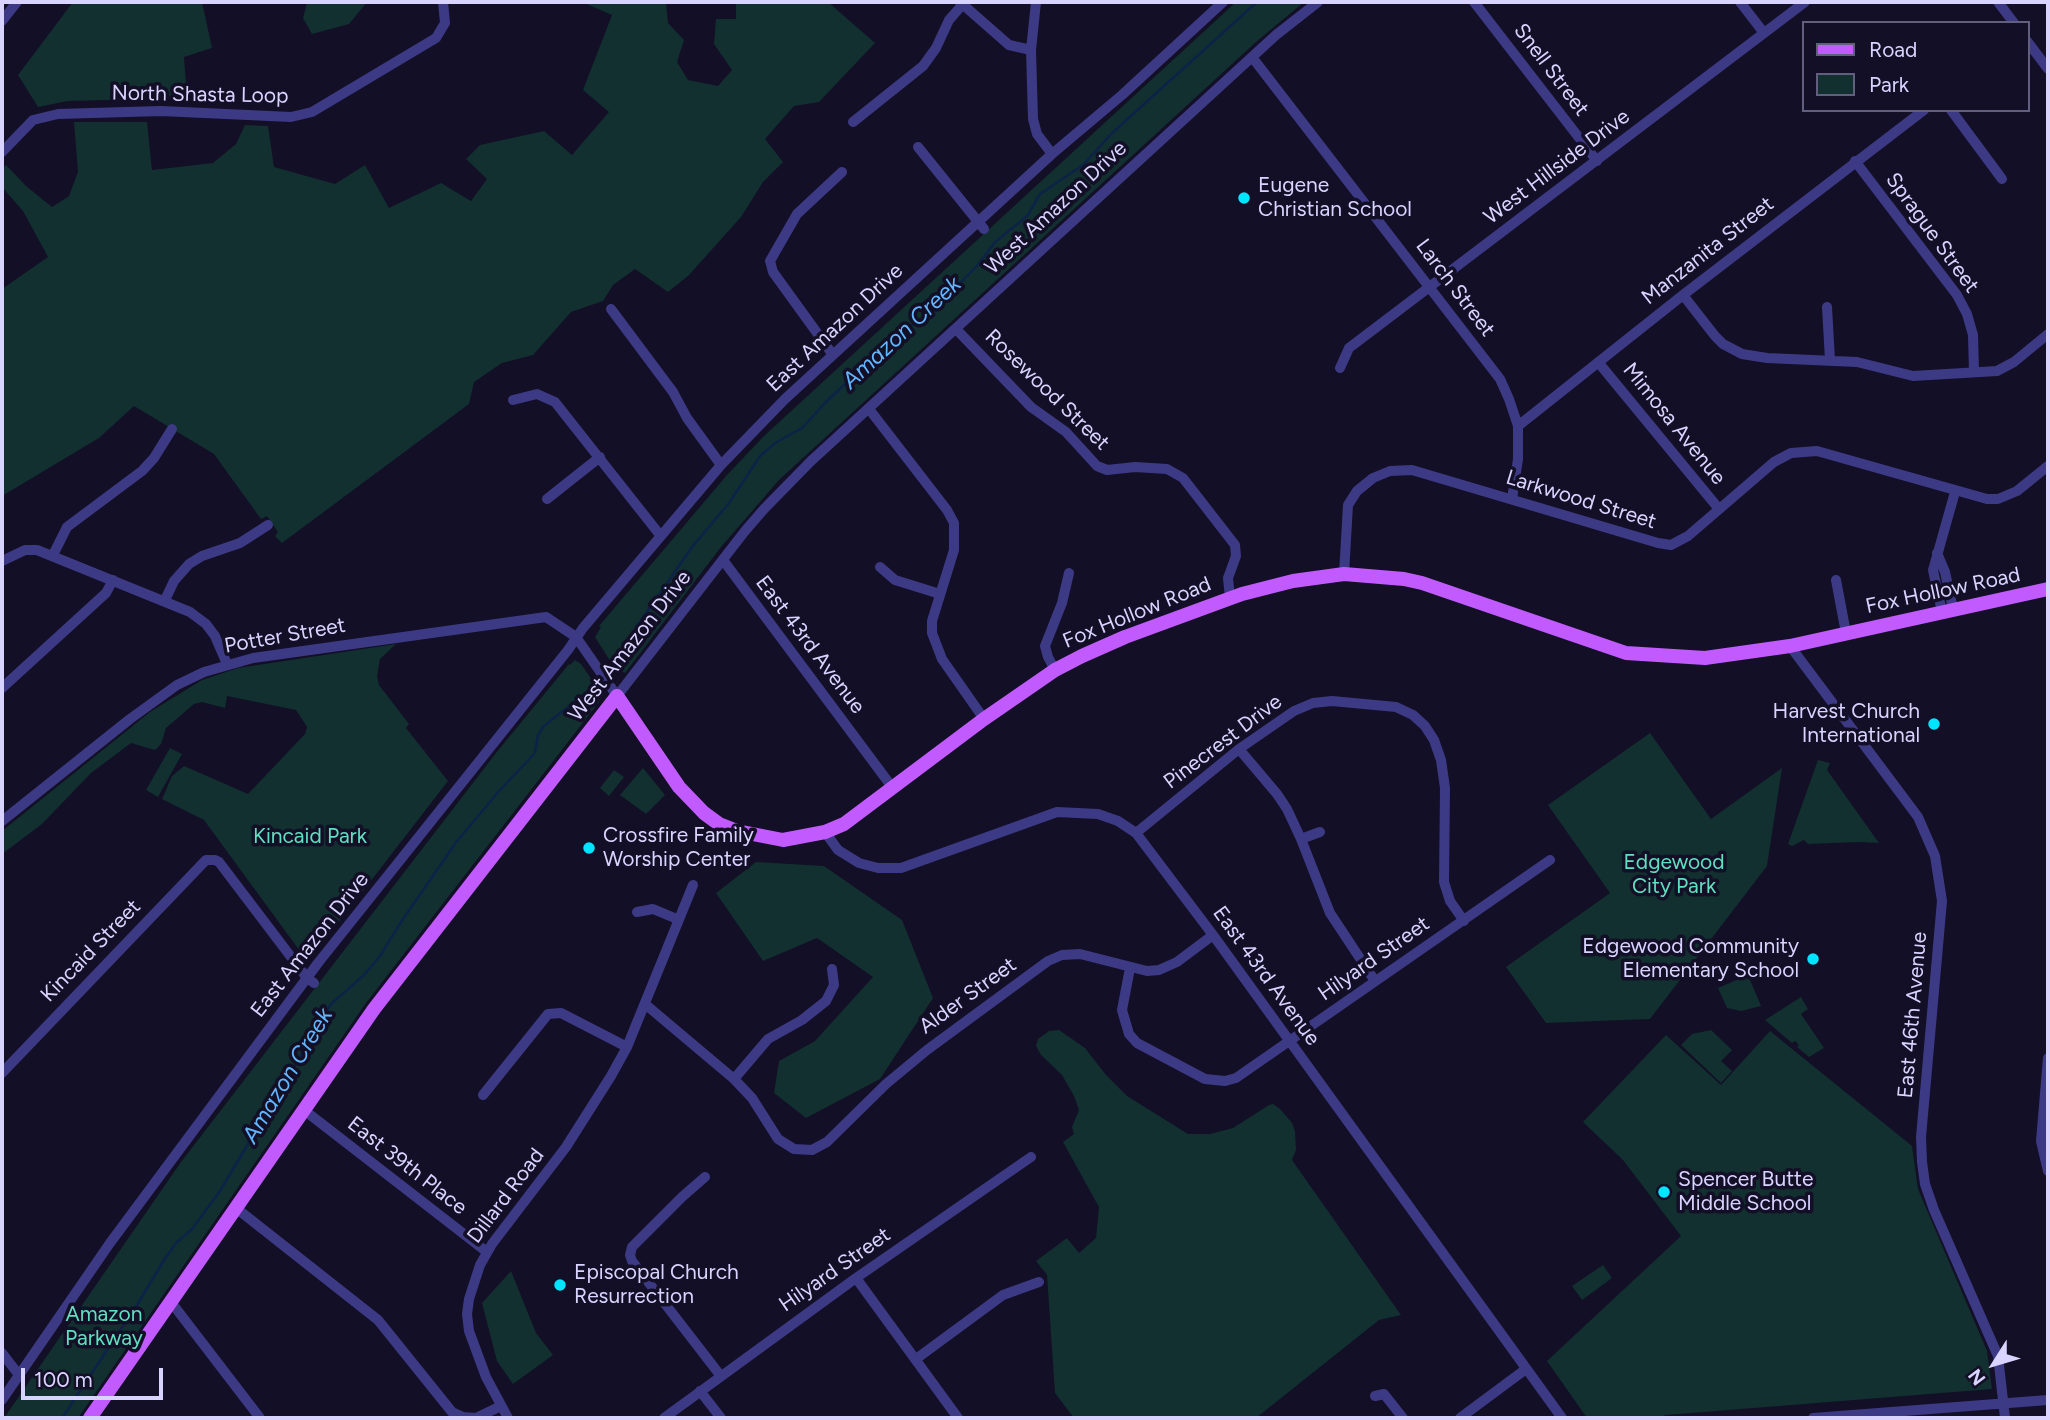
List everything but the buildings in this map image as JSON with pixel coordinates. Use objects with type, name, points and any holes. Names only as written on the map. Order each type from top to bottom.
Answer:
[{"type":"main road","name":"Fox Hollow Road","points":[[617,696],[685,794],[717,830],[783,839],[825,832],[844,824],[984,719],[1055,670],[1125,636],[1230,598],[1293,582],[1344,574],[1422,583],[1626,653],[1705,658],[1790,646],[2048,589]]},
{"type":"main road","name":"West Amazon Drive","points":[[90,1418],[374,1009],[617,696]]},
{"type":"street","points":[[2,21],[17,2]]},
{"type":"street","name":"North Shasta Loop","points":[[2,152],[33,120],[58,114],[161,111],[291,117],[312,112],[436,38],[444,23],[443,2]]},
{"type":"street","points":[[1036,2],[1031,50],[1035,128],[1052,154]]},
{"type":"street","name":"East Amazon Drive","points":[[2,1400],[110,1243],[311,981],[576,637],[721,464],[785,399],[981,225],[1052,154],[1223,2]]},
{"type":"street","name":"West Amazon Drive","points":[[617,696],[764,509],[811,461],[1276,34],[1318,2]]},
{"type":"street","name":"Snell Street","points":[[1474,2],[1597,161]]},
{"type":"street","points":[[1740,2],[1764,33]]},
{"type":"street","name":"West Hillside Drive","points":[[1340,368],[1349,348],[1805,2]]},
{"type":"street","points":[[1998,2],[2012,21]]},
{"type":"street","points":[[853,122],[923,66],[961,3],[1009,45],[1031,50]]},
{"type":"street","points":[[2029,44],[2048,69]]},
{"type":"street","name":"Larch Street","points":[[1252,57],[1500,379],[1518,426],[1518,459],[1512,499]]},
{"type":"street","name":"Manzanita Street","points":[[1518,426],[1921,112]]},
{"type":"street","points":[[1952,112],[2002,179]]},
{"type":"street","points":[[918,147],[981,225]]},
{"type":"street","name":"Sprague Street","points":[[1855,161],[1957,295],[1967,314],[1973,335],[1974,372]]},
{"type":"street","points":[[833,355],[773,272],[770,261],[797,214],[842,172]]},
{"type":"street","points":[[1683,295],[1715,336],[1734,351],[1767,358],[1866,363],[1913,376],[2003,369],[2048,334]]},
{"type":"street","points":[[1827,307],[1829,360]]},
{"type":"street","points":[[611,309],[670,388],[687,418],[721,464]]},
{"type":"street","name":"Rosewood Street","points":[[956,328],[1031,407],[1066,432],[1097,466],[1107,470],[1135,467],[1167,469],[1183,478],[1234,545],[1236,556],[1228,578],[1230,598]]},
{"type":"street","name":"Mimosa Avenue","points":[[1598,362],[1719,509]]},
{"type":"street","points":[[545,383],[544,390],[548,397],[600,457],[660,535]]},
{"type":"street","points":[[513,400],[537,394],[548,397]]},
{"type":"street","points":[[869,409],[947,510],[954,523],[954,550],[932,621],[936,646],[942,659],[984,719]]},
{"type":"street","points":[[53,555],[66,527],[142,471],[154,458],[172,429]]},
{"type":"street","name":"Larkwood Street","points":[[1344,574],[1348,505],[1357,491],[1373,478],[1390,471],[1412,470],[1671,545],[1688,536],[1774,461],[1801,451],[1827,453],[1976,498],[1998,499],[2017,491],[2048,466]]},
{"type":"street","points":[[547,499],[600,457]]},
{"type":"street","points":[[1947,610],[1934,575],[1937,553],[1955,492]]},
{"type":"street","points":[[165,600],[174,581],[189,564],[202,556],[240,543],[268,525]]},
{"type":"street","points":[[2,561],[25,550],[37,550],[165,600],[195,615],[206,624],[219,644],[227,664]]},
{"type":"street","name":"East 43rd Avenue","points":[[723,560],[892,788]]},
{"type":"street","points":[[880,567],[895,580],[940,594]]},
{"type":"street","points":[[1055,670],[1045,646],[1062,603],[1069,573]]},
{"type":"street","points":[[2,688],[106,593],[113,580]]},
{"type":"street","name":"Fox Hollow Road","points":[[1836,580],[1846,633]]},
{"type":"street","name":"Potter Street","points":[[2,821],[154,700],[177,685],[227,664],[282,652],[542,617],[556,622],[576,637]]},
{"type":"street","name":"Fox Hollow Road","points":[[576,637],[617,696]]},
{"type":"street","name":"East 46th Avenue","points":[[1790,646],[1920,820],[1935,856],[1942,901],[1921,1137],[1922,1162],[1925,1184],[1934,1210],[1998,1356],[2005,1418]]},
{"type":"street","name":"Pinecrest Drive","points":[[1136,833],[1239,749],[1294,711],[1313,703],[1332,701],[1396,707],[1413,715],[1434,740],[1441,760],[1445,788],[1444,882],[1450,901],[1464,920]]},
{"type":"street","points":[[1239,749],[1278,794],[1287,809],[1330,913],[1375,981]]},
{"type":"street","name":"East 43rd Avenue","points":[[825,832],[838,850],[859,863],[901,868],[1057,812],[1098,814],[1118,821],[1136,833],[1213,935],[1562,1418]]},
{"type":"street","points":[[1301,839],[1320,832]]},
{"type":"street","name":"Kincaid Street","points":[[2,1073],[202,862],[210,859],[219,862],[311,981]]},
{"type":"street","name":"Hilyard Street","points":[[1130,968],[1122,1010],[1129,1034],[1145,1050],[1195,1074],[1215,1080],[1236,1078],[1550,860]]},
{"type":"street","name":"Dillard Road","points":[[508,1418],[475,1349],[467,1314],[473,1284],[487,1252],[566,1147],[627,1047],[693,885]]},
{"type":"street","points":[[637,912],[653,909],[677,919]]},
{"type":"street","name":"Alder Street","points":[[734,1079],[758,1105],[773,1133],[794,1149],[802,1151],[821,1147],[886,1084],[927,1050],[1048,961],[1062,955],[1080,954],[1147,971],[1168,967],[1213,935]]},
{"type":"street","points":[[645,1004],[734,1079],[768,1039],[802,1020],[826,1001],[834,985],[832,969]]},
{"type":"street","points":[[483,1095],[548,1014],[561,1013],[627,1047]]},
{"type":"street","points":[[2048,1058],[2041,1141],[2048,1171]]},
{"type":"street","name":"East 39th Place","points":[[304,1110],[487,1252]]},
{"type":"street","name":"Hilyard Street","points":[[664,1418],[856,1278],[1031,1157]]},
{"type":"street","points":[[705,1177],[632,1247],[631,1258],[720,1375]]},
{"type":"street","points":[[236,1208],[378,1320],[452,1412],[463,1417],[476,1418],[501,1406]]},
{"type":"street","points":[[856,1278],[958,1418]]},
{"type":"street","points":[[916,1359],[1003,1295],[1039,1282]]},
{"type":"street","points":[[171,1302],[260,1418]]},
{"type":"street","points":[[2,1353],[19,1375]]},
{"type":"street","points":[[1460,1418],[1526,1368]]},
{"type":"street","points":[[700,1391],[721,1418]]},
{"type":"street","points":[[1375,1396],[1384,1394],[1403,1418]]},
{"type":"street","points":[[1813,1418],[2048,1400]]},
{"type":"green space","points":[[73,2],[202,2],[212,48],[184,57],[187,98],[68,101],[38,107],[18,75]]},
{"type":"green space","points":[[367,2],[349,24],[312,34],[303,18],[307,3]]},
{"type":"green space","points":[[582,2],[666,2],[668,23],[684,40],[677,62],[688,80],[718,86],[732,70],[714,44],[716,19],[736,19],[736,2],[828,2],[875,43],[819,102],[794,106],[765,139],[783,162],[763,182],[741,217],[689,275],[668,292],[635,269],[613,285],[603,301],[571,312],[533,355],[502,363],[474,382],[469,404],[282,543],[275,536],[278,532],[267,516],[261,519],[214,454],[134,406],[99,438],[2,496],[2,289],[48,257],[23,211],[2,187],[2,169],[6,165],[52,207],[69,196],[78,172],[74,122],[147,122],[152,170],[213,163],[236,144],[245,125],[268,126],[274,167],[335,184],[365,165],[389,208],[441,183],[471,201],[487,179],[466,159],[480,145],[544,131],[572,155],[609,112],[583,90],[612,15]]},
{"type":"green space","points":[[1236,2],[1304,2],[1256,42],[779,480],[721,547],[625,673],[614,667],[595,637],[601,627],[599,626],[727,475],[764,436]]},
{"type":"green space","name":"Kincaid Park","points":[[396,644],[380,659],[377,676],[379,685],[409,724],[406,728],[448,781],[312,957],[305,958],[204,820],[162,799],[172,776],[184,766],[248,794],[305,734],[307,727],[296,710],[227,696],[225,708],[202,702],[194,704],[166,728],[161,744],[155,750],[131,743],[91,773],[42,824],[2,854],[2,831],[150,712],[202,680],[238,668]]},
{"type":"green space","name":"Amazon Parkway","points":[[575,660],[581,664],[601,693],[599,702],[366,1003],[78,1418],[4,1418],[181,1162],[496,753]]},
{"type":"green space","name":"Edgewood City Park","points":[[1650,733],[1711,819],[1782,768],[1767,866],[1650,1019],[1546,1023],[1506,967],[1610,893],[1548,805]]},
{"type":"green space","points":[[170,748],[182,754],[158,797],[146,790]]},
{"type":"green space","points":[[1818,760],[1830,763],[1827,770],[1879,843],[1808,844],[1804,840],[1792,846],[1788,844]]},
{"type":"green space","points":[[643,768],[665,795],[646,814],[620,795]]},
{"type":"green space","points":[[614,770],[624,777],[609,796],[600,788]]},
{"type":"green space","points":[[756,862],[824,866],[902,920],[933,998],[880,1079],[806,1118],[774,1093],[779,1061],[815,1041],[873,977],[817,938],[763,961],[716,893]]},
{"type":"green space","points":[[1748,975],[1761,1006],[1741,1011],[1727,1008],[1718,988]]},
{"type":"green space","points":[[1801,997],[1808,1009],[1801,1014],[1824,1048],[1809,1057],[1797,1047],[1799,1045],[1795,1041],[1792,1043],[1765,1020]]},
{"type":"green space","points":[[1059,1030],[1085,1048],[1127,1096],[1188,1134],[1210,1134],[1233,1128],[1269,1105],[1273,1104],[1280,1109],[1295,1131],[1296,1150],[1292,1160],[1401,1315],[1379,1320],[1256,1418],[1074,1418],[1055,1393],[1047,1275],[1036,1261],[1067,1238],[1079,1253],[1096,1238],[1099,1207],[1063,1142],[1074,1134],[1072,1127],[1079,1110],[1074,1096],[1062,1075],[1041,1055],[1036,1046],[1038,1039],[1049,1031]]},
{"type":"green space","points":[[1711,1030],[1732,1050],[1721,1061],[1732,1071],[1721,1083],[1681,1045],[1692,1034]]},
{"type":"green space","points":[[1770,1031],[1912,1146],[1918,1189],[1987,1351],[1992,1389],[1666,1415],[1657,1418],[1587,1418],[1547,1361],[1681,1236],[1623,1160],[1583,1122],[1666,1035],[1721,1085]]},
{"type":"green space","points":[[1603,1265],[1612,1278],[1582,1300],[1572,1286]]},
{"type":"green space","points":[[511,1271],[536,1333],[553,1355],[513,1384],[497,1361],[482,1303]]},
{"type":"waterway","name":"Amazon Creek","points":[[635,629],[692,547],[729,503],[760,456],[775,443],[802,428],[899,333],[931,313],[977,266],[995,242],[1027,216],[1040,194],[1083,165],[1112,133],[1257,2]]},
{"type":"waterway","name":"Amazon Creek","points":[[62,1418],[164,1260],[176,1243],[192,1229],[220,1191],[331,1004],[363,976],[380,956],[457,841],[535,753],[538,735],[544,726],[589,690]]},
{"type":"place","name":"Eugene Christian School","points":[[1244,198]]},
{"type":"place","name":"Harvest Church International","points":[[1934,724]]},
{"type":"place","name":"Crossfire Family Worship Center","points":[[589,848]]},
{"type":"place","name":"Edgewood Community Elementary School","points":[[1813,959]]},
{"type":"place","name":"Spencer Butte Middle School","points":[[1664,1192]]},
{"type":"place","name":"Episcopal Church Resurrection","points":[[560,1285]]}]
